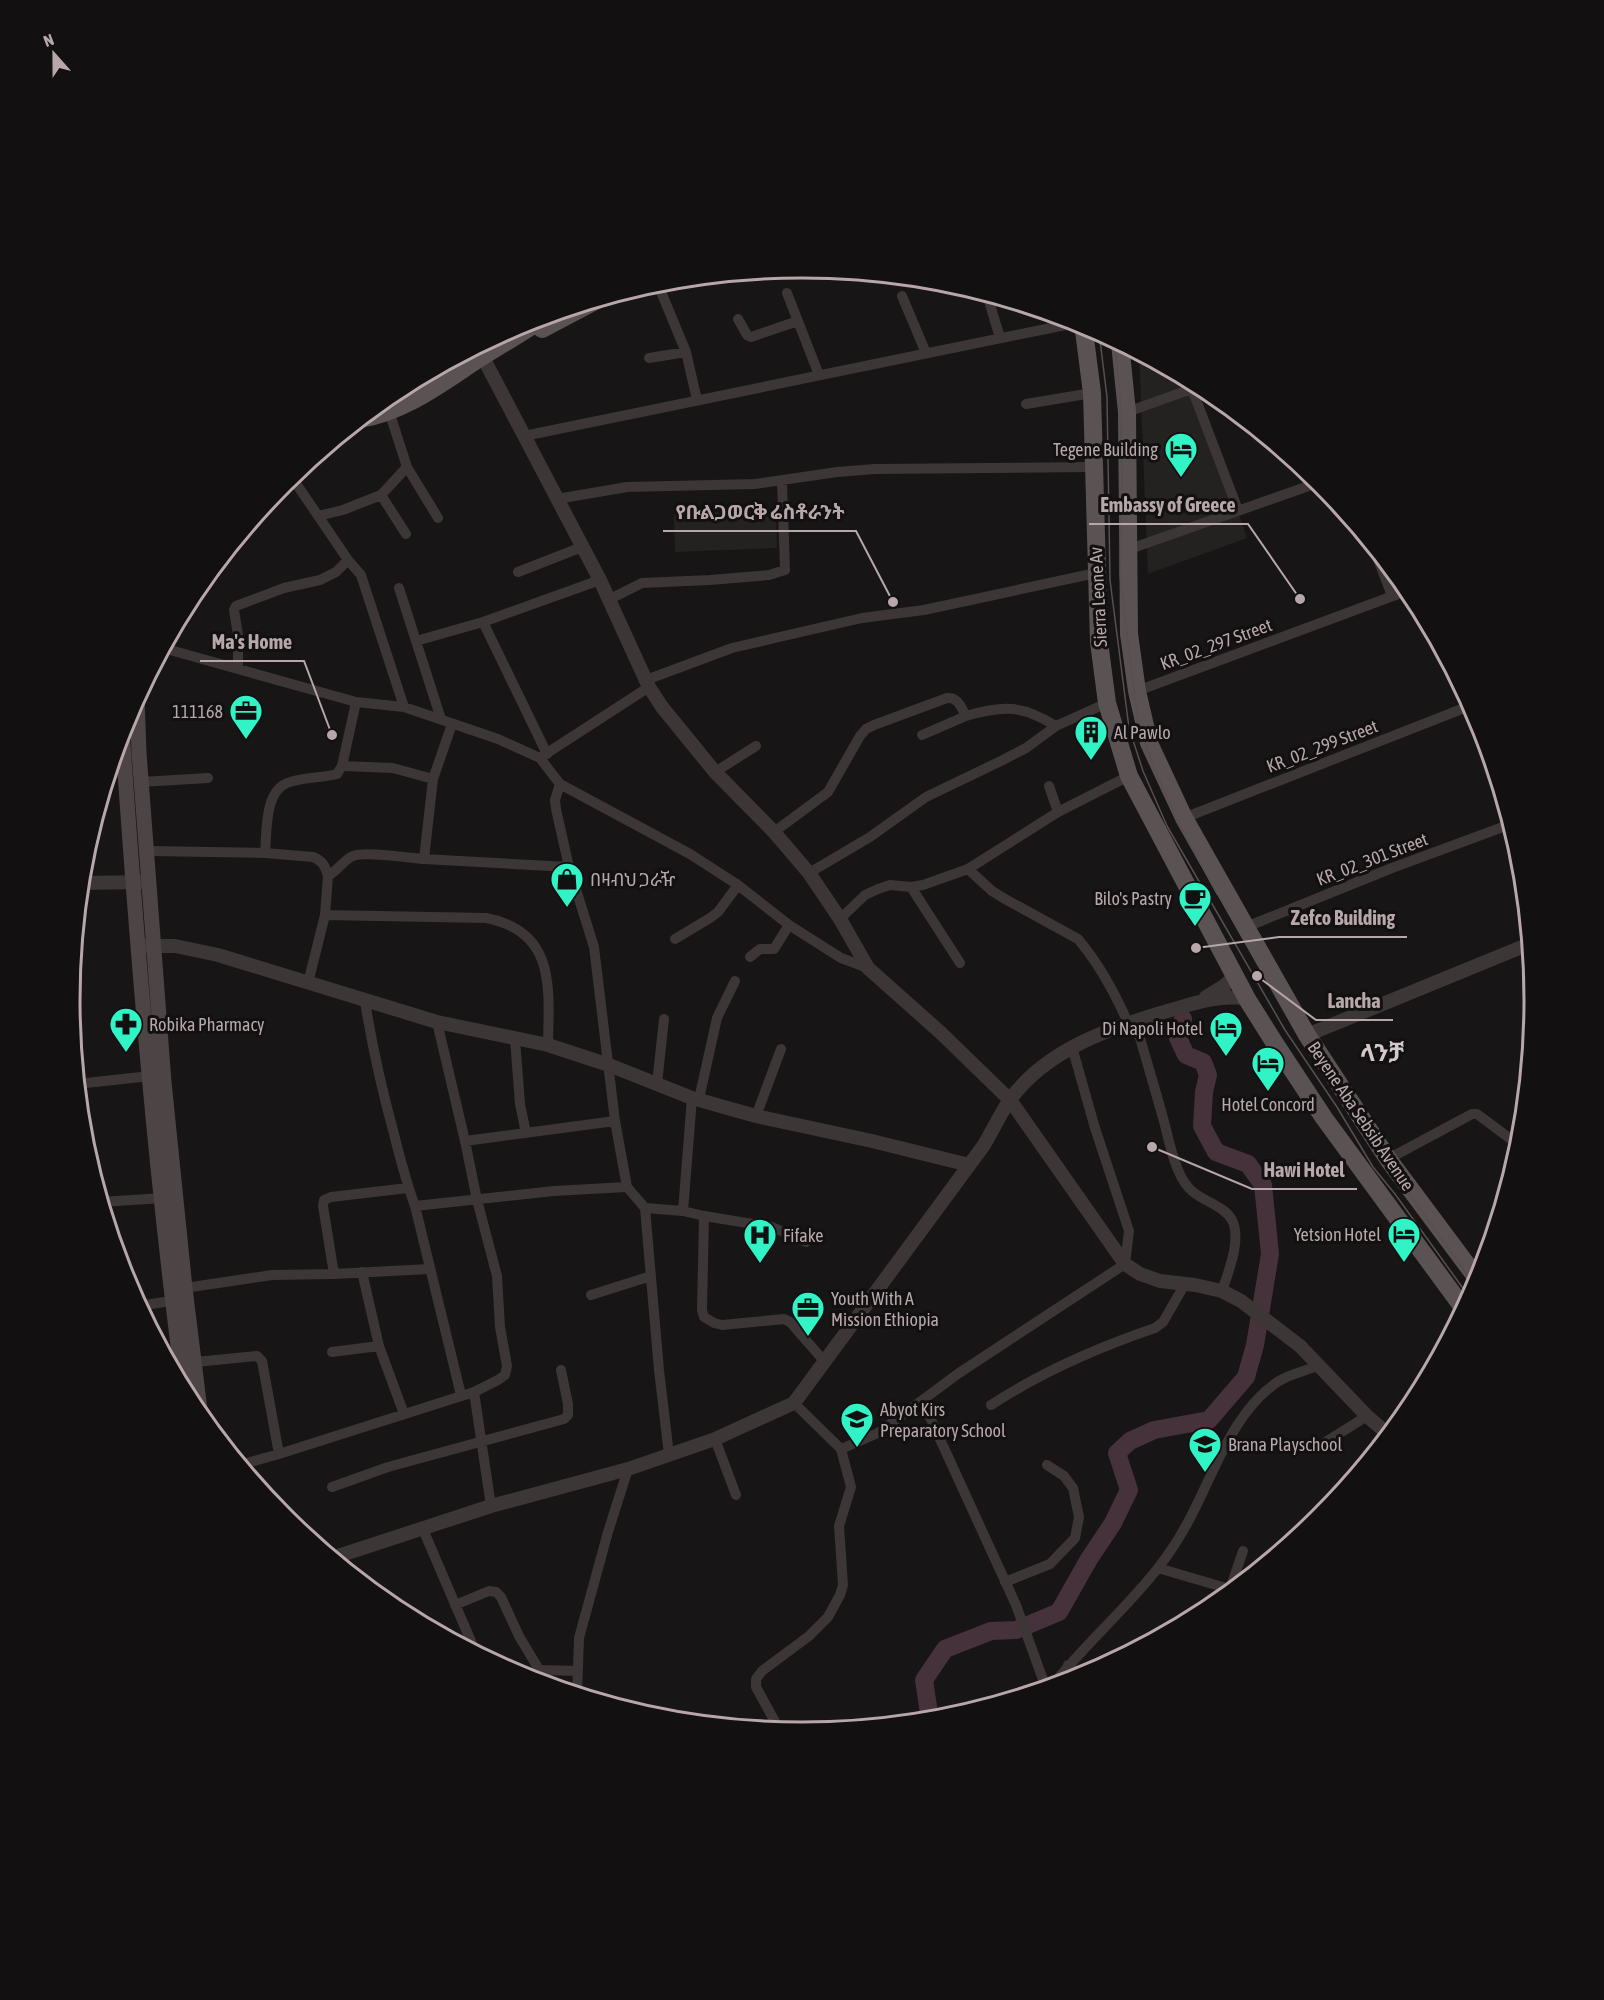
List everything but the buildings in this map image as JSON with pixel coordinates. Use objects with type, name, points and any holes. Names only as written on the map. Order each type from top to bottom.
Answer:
[{"type":"main road","points":[[522,334],[537,332],[561,319]]},
{"type":"main road","name":"Sierra Leone Av","points":[[1084,335],[1092,393],[1099,642],[1107,703],[1128,776],[1154,826]]},
{"type":"main road","name":"Sierra Leone Av","points":[[1121,351],[1126,412],[1129,634],[1137,691],[1149,743],[1184,818]]},
{"type":"main road","points":[[381,413],[443,384],[474,356]]},
{"type":"main road","points":[[138,715],[141,782],[182,1296],[179,1366]]},
{"type":"main road","points":[[124,753],[132,883],[162,1198],[196,1362],[199,1398]]},
{"type":"main road","name":"Beyene Aba Sebsib Avenue","points":[[1184,818],[1307,1035],[1388,1159],[1472,1271]]},
{"type":"main road","name":"Beyene Aba Sebsib Avenue","points":[[1154,826],[1247,999],[1324,1118],[1458,1301]]},
{"type":"street","points":[[661,291],[686,352],[697,400]]},
{"type":"street","points":[[787,293],[819,375]]},
{"type":"street","points":[[902,296],[926,353]]},
{"type":"street","points":[[989,302],[1000,338]]},
{"type":"street","points":[[738,319],[751,337],[798,321]]},
{"type":"street","points":[[524,436],[1063,326]]},
{"type":"street","points":[[649,358],[686,352]]},
{"type":"street","points":[[481,353],[600,580],[647,684],[674,723],[715,772],[774,832],[809,873],[840,919],[868,968],[941,1033],[1010,1100],[1125,1264],[1140,1274],[1160,1281],[1222,1291],[1241,1301],[1300,1346],[1317,1366],[1383,1429]]},
{"type":"street","points":[[1126,412],[1189,390]]},
{"type":"street","points":[[1026,404],[1092,393]]},
{"type":"street","points":[[1199,396],[1238,510]]},
{"type":"street","points":[[389,411],[407,467],[438,518]]},
{"type":"street","points":[[318,516],[343,510],[381,495],[407,467]]},
{"type":"street","points":[[557,499],[627,487],[755,484],[875,469],[1094,467]]},
{"type":"street","points":[[608,600],[642,583],[769,575],[785,570],[782,481]]},
{"type":"street","points":[[296,484],[348,560],[361,575],[404,706]]},
{"type":"street","points":[[1127,550],[1309,486]]},
{"type":"street","points":[[381,495],[406,534]]},
{"type":"street","points":[[518,572],[582,547]]},
{"type":"street","points":[[238,668],[238,635],[234,610],[236,606],[284,588],[320,580],[336,572],[348,560]]},
{"type":"street","points":[[1382,570],[1392,596]]},
{"type":"street","points":[[543,756],[647,684],[693,661],[743,645],[862,618],[924,610],[1096,573]]},
{"type":"street","points":[[416,641],[483,622],[600,580]]},
{"type":"street","points":[[399,588],[416,641],[447,721],[433,779],[424,859]]},
{"type":"street","name":"KR_02_297 Street","points":[[1137,691],[1399,594]]},
{"type":"street","points":[[483,622],[543,756],[560,784],[690,854],[738,885],[789,925],[841,958],[868,968]]},
{"type":"street","points":[[170,650],[356,702],[404,706],[543,756]]},
{"type":"street","points":[[774,832],[828,792],[866,729],[947,698],[957,700],[966,716]]},
{"type":"street","points":[[265,853],[269,809],[280,788],[297,780],[337,774],[342,766],[356,702]]},
{"type":"street","points":[[809,873],[870,837],[926,797],[1026,748],[1056,726],[1107,703]]},
{"type":"street","name":"KR_02_299 Street","points":[[1184,818],[1462,706]]},
{"type":"street","points":[[922,735],[966,716],[990,709],[1017,708],[1029,711],[1056,726]]},
{"type":"street","points":[[715,772],[756,746]]},
{"type":"street","points":[[342,766],[393,768],[433,779]]},
{"type":"street","points":[[840,919],[866,895],[878,889],[890,885],[911,887],[935,882],[968,869],[1058,812],[1128,776]]},
{"type":"street","points":[[141,782],[208,778]]},
{"type":"street","points":[[560,784],[555,809],[569,867],[594,947],[615,1121],[627,1187],[645,1208],[669,1455]]},
{"type":"street","points":[[1048,786],[1058,812]]},
{"type":"street","name":"KR_02_301 Street","points":[[1246,927],[1392,868],[1503,827]]},
{"type":"street","points":[[148,851],[265,853],[313,857],[319,860],[325,866],[328,876],[325,915],[308,983]]},
{"type":"street","points":[[328,876],[338,870],[348,858],[358,854],[569,867]]},
{"type":"street","points":[[968,869],[992,891],[1078,939],[1110,984],[1132,1022],[1174,1160],[1187,1187],[1202,1199],[1224,1211],[1232,1220],[1235,1234],[1234,1252],[1222,1291]]},
{"type":"street","points":[[89,884],[149,882]]},
{"type":"street","points":[[675,939],[718,912],[738,885]]},
{"type":"street","points":[[911,887],[960,963]]},
{"type":"street","points":[[325,915],[486,918],[503,921],[521,931],[534,941],[541,954],[547,981],[548,1045]]},
{"type":"street","points":[[750,957],[760,950],[774,948],[789,925]]},
{"type":"street","points":[[138,946],[175,946],[207,953],[437,1022],[548,1045],[696,1098],[756,1116],[861,1138],[969,1165]]},
{"type":"street","points":[[1307,1035],[1522,947]]},
{"type":"street","points":[[1191,1004],[1214,993],[1236,976]]},
{"type":"street","points":[[683,1211],[696,1098],[717,1018],[735,981]]},
{"type":"street","points":[[340,1555],[491,1506],[628,1469],[715,1439],[794,1403],[984,1145],[1010,1100],[1032,1077],[1072,1047],[1132,1022],[1191,1004],[1227,997],[1247,999]]},
{"type":"street","points":[[365,1001],[372,1045],[408,1188],[415,1206],[461,1395]]},
{"type":"street","points":[[657,1084],[664,1019]]},
{"type":"street","points":[[247,1462],[474,1392],[505,1375],[507,1366],[500,1327],[497,1276],[477,1200],[437,1022]]},
{"type":"street","points":[[515,1039],[520,1104],[526,1133]]},
{"type":"street","points":[[841,1449],[878,1433],[959,1373],[1125,1264],[1129,1231],[1095,1128],[1072,1047]]},
{"type":"street","points":[[756,1116],[781,1049]]},
{"type":"street","points":[[85,1083],[150,1076]]},
{"type":"street","points":[[1388,1159],[1472,1114],[1477,1114],[1511,1139]]},
{"type":"street","points":[[465,1141],[615,1121]]},
{"type":"street","points":[[415,1206],[554,1191],[627,1187]]},
{"type":"street","points":[[333,1274],[324,1200],[331,1197],[408,1188]]},
{"type":"street","points":[[109,1202],[162,1198]]},
{"type":"street","points":[[645,1208],[683,1211],[772,1227],[806,1242]]},
{"type":"street","points":[[704,1216],[704,1317],[722,1325],[784,1319],[790,1322],[825,1362]]},
{"type":"street","points":[[147,1304],[272,1275],[429,1269]]},
{"type":"street","points":[[362,1272],[379,1346],[404,1414]]},
{"type":"street","points":[[591,1295],[651,1276]]},
{"type":"street","points":[[991,1405],[1041,1374],[1079,1356],[1155,1328],[1163,1322],[1185,1284]]},
{"type":"street","points":[[332,1352],[379,1346]]},
{"type":"street","points":[[196,1362],[257,1356],[262,1361],[279,1454]]},
{"type":"street","points":[[1061,1674],[1158,1568],[1188,1523],[1217,1463],[1245,1415],[1262,1395],[1280,1381],[1317,1366]]},
{"type":"street","points":[[332,1487],[388,1467],[564,1419],[568,1415],[568,1404],[561,1370]]},
{"type":"street","points":[[474,1392],[491,1506]]},
{"type":"street","points":[[922,1401],[1016,1605],[1043,1681]]},
{"type":"street","points":[[775,1721],[756,1687],[756,1679],[770,1664],[809,1636],[828,1617],[840,1595],[843,1585],[839,1526],[851,1492],[851,1483],[841,1449],[794,1403]]},
{"type":"street","points":[[1322,1445],[1367,1416]]},
{"type":"street","points":[[715,1439],[736,1495]]},
{"type":"street","points":[[1005,1582],[1050,1564],[1075,1538],[1079,1517],[1073,1488],[1065,1476],[1047,1465]]},
{"type":"street","points":[[577,1686],[582,1626],[628,1469]]},
{"type":"street","points":[[422,1527],[471,1642]]},
{"type":"street","points":[[1235,1578],[1243,1551]]},
{"type":"street","points":[[1158,1568],[1223,1587]]},
{"type":"street","points":[[455,1605],[489,1591],[496,1592],[538,1668],[577,1671]]},
{"type":"street","points":[[1068,1665],[1073,1670]]},
{"type":"shaded area","points":[[1139,361],[1199,396],[1247,538],[1148,574]]},
{"type":"shaded area","points":[[776,510],[777,548],[675,552],[674,514]]},
{"type":"waterway","points":[[929,1711],[924,1680],[945,1649],[991,1631],[1016,1630],[1059,1612],[1089,1559],[1113,1523],[1129,1490],[1117,1453],[1130,1441],[1154,1430],[1209,1420],[1246,1377],[1255,1345],[1270,1254],[1263,1185],[1248,1164],[1216,1152],[1202,1126],[1204,1092],[1208,1075],[1203,1062],[1186,1055],[1178,1038],[1183,1019]]},
{"type":"tram line","points":[[1100,342],[1107,397],[1110,580],[1129,728],[1143,771],[1167,826],[1285,1030],[1337,1107],[1373,1167],[1464,1289]]},
{"type":"tram line","points":[[1115,349],[1120,395],[1122,476],[1120,575],[1138,722],[1153,765],[1177,820],[1217,894]]},
{"type":"tram line","points":[[1331,1085],[1383,1161],[1406,1189],[1469,1278]]},
{"type":"place","name":"Tegene Building","points":[[1181,478]]},
{"type":"place","name":"Embassy of Greece","points":[[1300,599]]},
{"type":"place","name":"የቡልጋወርቅ ሬስቶራንት","points":[[893,602]]},
{"type":"place","name":"Ma's Home","points":[[332,735]]},
{"type":"place","name":"111168","points":[[246,740]]},
{"type":"place","name":"Al Pawlo","points":[[1091,761]]},
{"type":"place","name":"በዛብህ ጋራዥ","points":[[567,908]]},
{"type":"place","name":"Bilo's Pastry","points":[[1195,927]]},
{"type":"place","name":"Zefco Building","points":[[1196,948]]},
{"type":"place","name":"Lancha","points":[[1257,976]]},
{"type":"place","name":"Robika Pharmacy","points":[[126,1053]]},
{"type":"place","name":"Di Napoli Hotel","points":[[1226,1057]]},
{"type":"place","name":"Hotel Concord","points":[[1268,1092]]},
{"type":"place","name":"Hawi Hotel","points":[[1152,1147]]},
{"type":"place","name":"Yetsion Hotel","points":[[1404,1263]]},
{"type":"place","name":"Fifake","points":[[760,1264]]},
{"type":"place","name":"Youth With A Mission Ethiopia","points":[[808,1337]]},
{"type":"place","name":"Abyot Kirs Preparatory School","points":[[857,1448]]},
{"type":"place","name":"Brana Playschool","points":[[1205,1473]]},
{"type":"district","name":"ላንቻ","points":[[1382,1052]]}]
